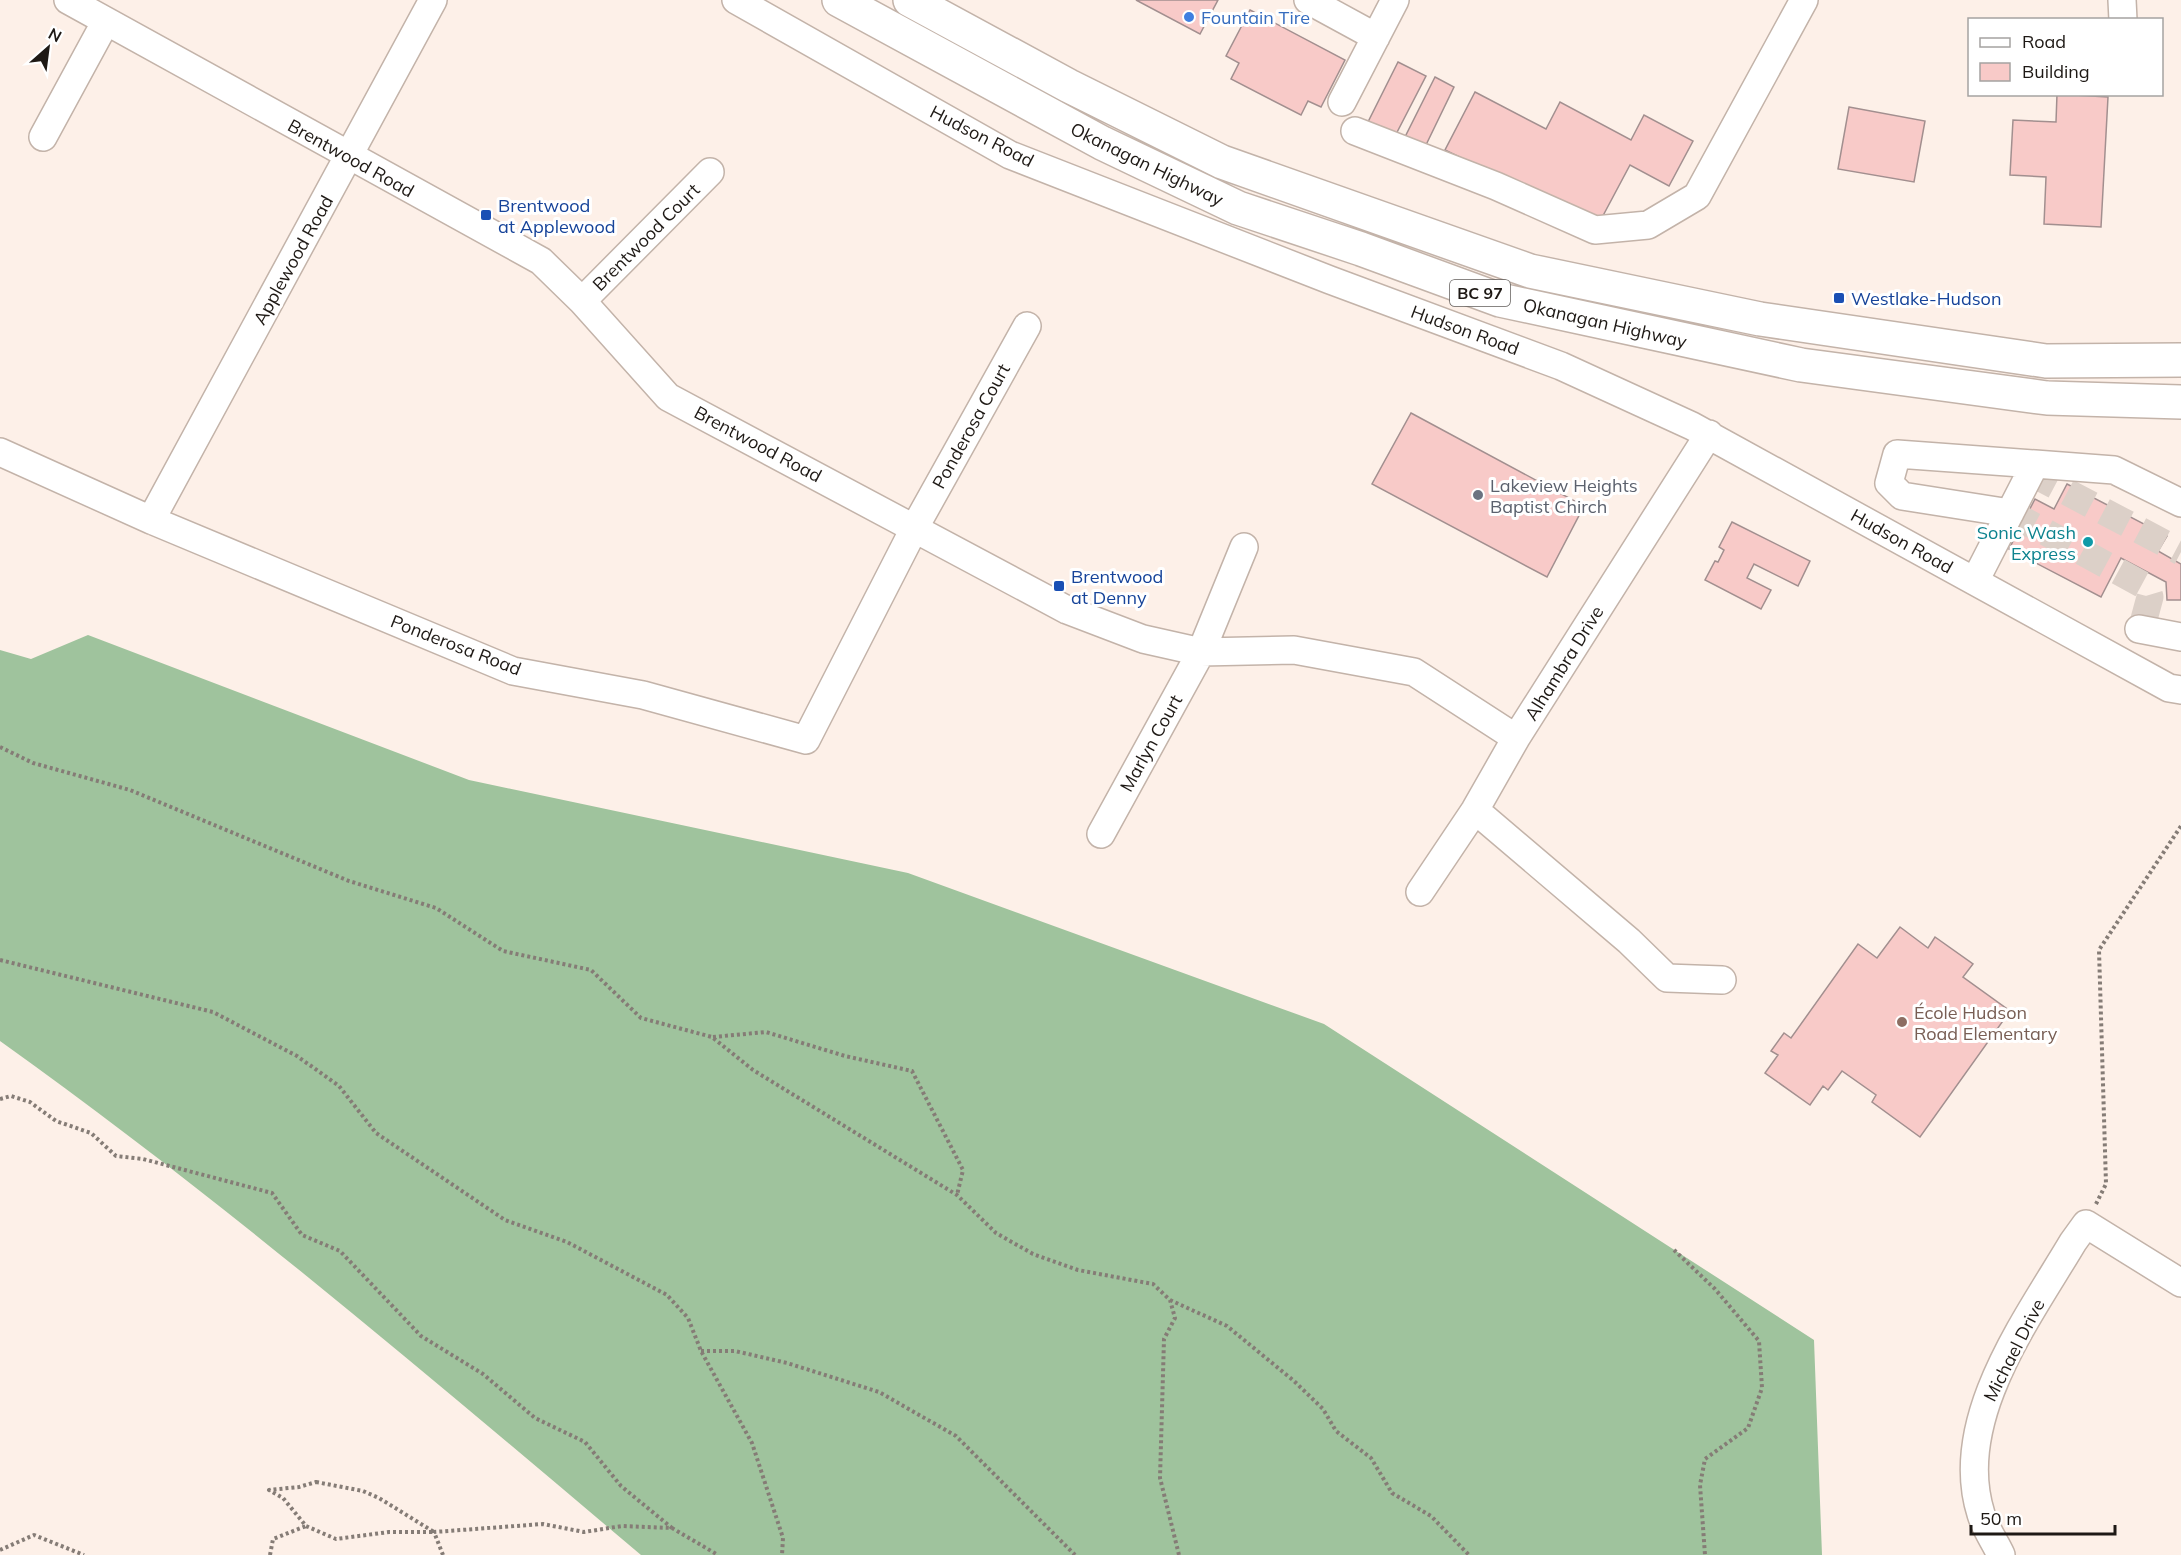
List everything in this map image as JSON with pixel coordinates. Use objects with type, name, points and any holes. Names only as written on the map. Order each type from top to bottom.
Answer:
[{"type":"highway","name":"Okanagan Highway","points":[[839,0],[1102,143],[1238,208],[1361,249],[1500,300],[1801,365],[2046,398],[2179,403]]},
{"type":"highway","name":"Okanagan Highway","points":[[910,0],[1069,86],[1222,162],[1530,271],[1760,319],[2046,361],[2181,360]]},
{"type":"street","name":"Brentwood Road","points":[[68,0],[350,158],[541,261],[582,302],[668,397],[1067,610],[1143,639],[1201,652],[1294,650],[1414,672],[1516,738]]},
{"type":"street","name":"Applewood Road","points":[[151,520],[350,158],[433,0]]},
{"type":"street","name":"Hudson Road","points":[[736,0],[1010,154],[1330,280],[1561,366],[1709,434],[2169,688],[2181,690]]},
{"type":"street","points":[[1308,0],[1376,37]]},
{"type":"street","points":[[1342,102],[1395,0]]},
{"type":"street","points":[[1355,131],[1496,186],[1595,230],[1648,225],[1697,196],[1804,0]]},
{"type":"street","points":[[2122,0],[2123,18]]},
{"type":"street","points":[[43,137],[106,21]]},
{"type":"street","name":"Brentwood Court","points":[[582,302],[710,172]]},
{"type":"street","name":"Ponderosa Court","points":[[915,527],[1027,326]]},
{"type":"street","name":"Alhambra Drive","points":[[1420,892],[1475,810],[1516,738],[1709,434]]},
{"type":"street","name":"Ponderosa Road","points":[[0,452],[151,520],[513,671],[643,694],[806,740],[915,527]]},
{"type":"street","points":[[2010,513],[1902,496],[1888,483],[1897,454],[2115,470],[2181,503]]},
{"type":"street","points":[[1975,581],[2036,464]]},
{"type":"street","name":"Marlyn Court","points":[[1101,834],[1201,652],[1244,547]]},
{"type":"street","points":[[2139,629],[2181,636]]},
{"type":"street","points":[[1475,810],[1629,941],[1667,978],[1722,980]]},
{"type":"street","points":[[2086,1224],[2181,1283]]},
{"type":"street","name":"Michael Drive","points":[[2001,1555],[1981,1515],[1975,1484],[1976,1450],[1981,1415],[1995,1380],[2029,1316],[2086,1224]]},
{"type":"path","points":[[0,747],[33,763],[130,789],[349,881],[436,908],[503,951],[591,970],[641,1018],[712,1037],[766,1032],[844,1056],[912,1071],[963,1170],[957,1196]]},
{"type":"path","points":[[2086,1224],[2106,1184],[2099,950],[2181,826]]},
{"type":"path","points":[[0,960],[213,1012],[297,1056],[339,1086],[376,1132],[505,1220],[567,1242],[667,1295],[688,1318],[701,1351],[752,1443],[783,1538],[782,1555]]},
{"type":"path","points":[[712,1037],[753,1070],[957,1196],[996,1233],[1033,1254],[1078,1270],[1154,1284],[1170,1300],[1227,1326],[1294,1381],[1323,1409],[1336,1431],[1371,1458],[1392,1493],[1431,1516],[1469,1555]]},
{"type":"path","points":[[0,1099],[11,1096],[30,1102],[56,1121],[91,1133],[116,1156],[143,1159],[272,1193],[302,1235],[340,1251],[421,1336],[483,1374],[535,1418],[585,1442],[621,1486],[672,1528],[717,1555]]},
{"type":"path","points":[[1674,1250],[1715,1289],[1759,1341],[1762,1388],[1748,1428],[1705,1459],[1700,1485],[1705,1555]]},
{"type":"path","points":[[1170,1300],[1175,1318],[1164,1339],[1160,1478],[1179,1555]]},
{"type":"path","points":[[701,1351],[735,1351],[787,1363],[879,1392],[956,1436],[1075,1555]]},
{"type":"path","points":[[443,1555],[434,1532],[379,1498],[363,1491],[316,1482],[299,1487],[269,1490],[283,1498],[306,1526],[336,1539],[389,1532],[434,1532],[543,1524],[584,1532],[622,1526],[672,1528]]},
{"type":"path","points":[[270,1555],[273,1539],[306,1526]]},
{"type":"path","points":[[0,1550],[34,1535],[84,1555]]},
{"type":"green space","points":[[88,635],[469,780],[908,873],[1324,1024],[1814,1340],[1822,1555],[641,1555],[325,1291],[165,1164],[0,1041],[0,650],[31,659]]},
{"type":"building","name":"Fountain Tire","points":[[1136,0],[1218,0],[1200,34]]},
{"type":"building","points":[[1250,10],[1345,60],[1321,107],[1308,101],[1301,115],[1231,79],[1239,63],[1226,56]]},
{"type":"building","points":[[1398,62],[1426,76],[1393,140],[1366,126]]},
{"type":"building","points":[[1435,77],[1454,87],[1424,149],[1404,139]]},
{"type":"building","points":[[1475,92],[1546,129],[1560,102],[1631,140],[1644,115],[1693,141],[1669,186],[1630,165],[1598,225],[1445,150]]},
{"type":"building","points":[[2057,96],[2108,97],[2101,227],[2044,224],[2046,177],[2010,175],[2013,120],[2056,122]]},
{"type":"building","points":[[1849,107],[1925,121],[1914,182],[1838,169]]},
{"type":"building","name":"Lakeview Heights Baptist Chirch","points":[[1411,413],[1584,506],[1547,577],[1372,484]]},
{"type":"building","name":"Sonic Wash Express","points":[[2067,484],[2167,536],[2158,551],[2181,564],[2181,600],[2167,600],[2166,582],[2121,558],[2101,597],[2009,549],[2035,499],[2054,509]]},
{"type":"building","points":[[1732,522],[1810,561],[1798,586],[1754,564],[1747,578],[1771,590],[1761,609],[1705,580],[1724,550],[1719,547]]},
{"type":"building","name":"École Hudson Road Elementary","points":[[1900,927],[1928,948],[1935,937],[1973,964],[1963,977],[2010,1011],[1920,1137],[1872,1102],[1876,1095],[1842,1071],[1828,1090],[1823,1086],[1810,1105],[1765,1073],[1778,1055],[1771,1051],[1784,1033],[1791,1038],[1858,944],[1877,958]]},
{"type":"tunnel","points":[[2031,473],[2181,552]]},
{"type":"tunnel","points":[[2010,513],[2147,587],[2150,597],[2143,623]]},
{"type":"place","name":"Fountain Tire","points":[[1189,17]]},
{"type":"place","name":"Brentwood at Applewood","points":[[486,215]]},
{"type":"place","name":"Westlake-Hudson","points":[[1839,298]]},
{"type":"place","name":"Lakeview Heights Baptist Chirch","points":[[1478,495]]},
{"type":"place","name":"Sonic Wash Express","points":[[2088,542]]},
{"type":"place","name":"Brentwood at Denny","points":[[1059,586]]},
{"type":"place","name":"École Hudson Road Elementary","points":[[1902,1022]]}]
